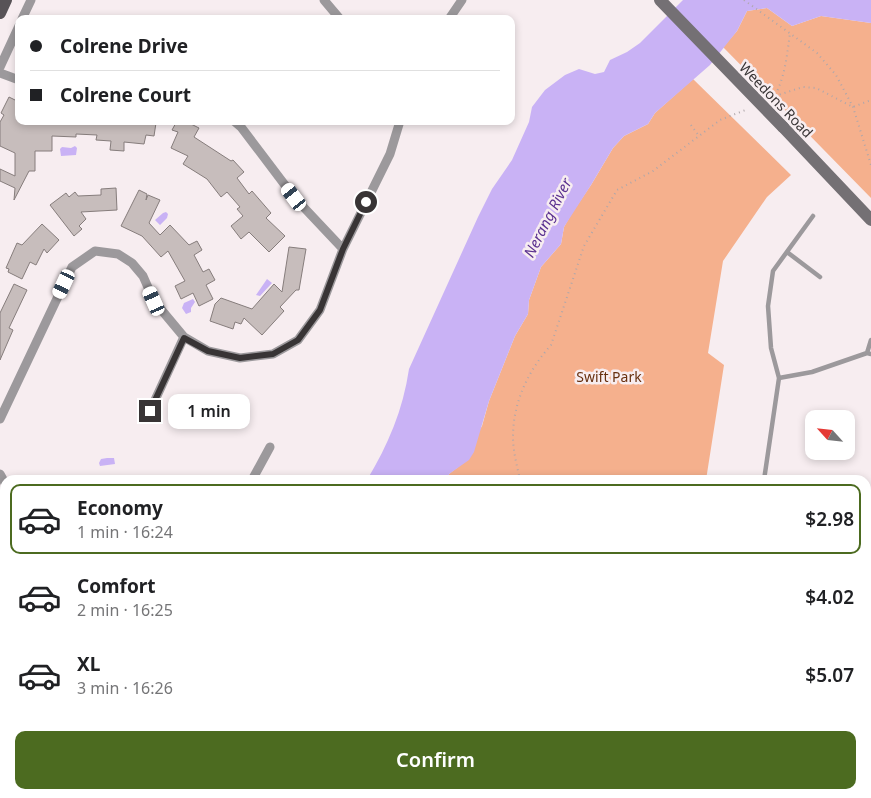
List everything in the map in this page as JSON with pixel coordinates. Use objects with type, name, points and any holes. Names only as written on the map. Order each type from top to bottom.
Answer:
[{"type":"main road","points":[[0,13],[6,0]]},
{"type":"street","points":[[24,15],[31,0]]},
{"type":"street","points":[[324,0],[337,15]]},
{"type":"street","points":[[451,15],[462,0]]},
{"type":"street","name":"Weedons Road","points":[[660,0],[871,220]]},
{"type":"street","points":[[0,67],[15,35]]},
{"type":"street","points":[[0,73],[15,79]]},
{"type":"street","points":[[239,125],[294,197],[343,249]]},
{"type":"street","points":[[0,419],[72,267],[94,251],[118,254],[132,263],[143,276],[154,301],[184,338],[208,351],[240,358],[273,354],[298,340],[320,310],[343,249],[390,154],[399,125]]},
{"type":"street","points":[[150,411],[184,338]]},
{"type":"street","points":[[255,475],[270,447]]},
{"type":"lane","points":[[765,475],[779,378],[771,348],[768,306],[773,271],[813,216]]},
{"type":"lane","points":[[787,252],[820,277]]},
{"type":"lane","points":[[779,378],[812,372],[869,353],[871,340]]},
{"type":"path","points":[[744,0],[818,53],[836,75],[853,107],[871,165]]},
{"type":"path","points":[[772,101],[780,84],[790,33]]},
{"type":"path","points":[[775,96],[803,87],[830,94],[853,107]]},
{"type":"path","points":[[853,107],[871,100]]},
{"type":"path","points":[[519,475],[513,437],[517,404],[527,380],[551,345],[584,246],[617,190],[653,170],[720,120],[749,109]]},
{"type":"path","points":[[691,126],[699,136]]},
{"type":"green space","points":[[767,8],[792,26],[821,16],[871,23],[871,198],[723,47],[737,31],[747,11]]},
{"type":"green space","name":"Swift Park","points":[[693,79],[791,175],[767,197],[723,261],[708,353],[724,365],[707,475],[449,475],[458,467],[482,426],[489,401],[515,336],[528,314],[529,300],[541,267],[561,244],[564,227],[613,148],[624,136],[648,124],[655,113]]},
{"type":"water","name":"Nerang River","points":[[683,0],[871,0],[871,23],[821,16],[792,26],[767,8],[747,11],[737,31],[710,65],[655,113],[648,124],[624,136],[613,148],[564,227],[561,244],[541,267],[529,300],[528,314],[515,336],[489,401],[474,452],[469,460],[449,475],[370,475],[394,427],[403,399],[409,369],[478,217],[492,189],[512,160],[529,122],[532,107],[545,90],[565,75],[579,69],[595,74],[604,72],[610,60],[640,43]]},
{"type":"water","points":[[75,146],[77,148],[76,155],[61,156],[60,149],[62,147],[71,148]]},
{"type":"water","points":[[166,212],[168,214],[167,218],[160,225],[155,220]]},
{"type":"water","points":[[267,279],[272,283],[260,296],[256,295]]},
{"type":"water","points":[[193,299],[195,302],[191,312],[186,314],[182,308],[184,303]]},
{"type":"water","points":[[114,458],[115,464],[100,466],[101,459]]},
{"type":"building","points":[[9,97],[15,100],[15,125],[156,125],[154,136],[146,135],[144,144],[124,142],[124,151],[110,150],[111,141],[96,140],[97,135],[76,134],[76,137],[52,136],[52,151],[35,151],[35,171],[29,171],[14,200],[15,188],[0,181],[0,169],[15,176],[15,153],[0,146],[0,122],[4,115],[1,113]]},
{"type":"building","points":[[175,125],[193,125],[199,128],[194,137],[231,161],[233,160],[244,172],[237,178],[249,194],[252,191],[271,213],[266,218],[285,236],[269,252],[249,232],[241,239],[231,226],[243,216],[237,209],[240,207],[227,192],[221,197],[207,179],[183,164],[188,156],[171,148],[178,132],[172,130]]},
{"type":"building","points":[[116,188],[117,210],[81,212],[86,219],[79,226],[82,229],[74,236],[50,205],[66,193],[69,197],[75,192],[78,196],[101,195],[101,189]]},
{"type":"building","points":[[139,190],[147,194],[146,200],[148,195],[160,200],[149,223],[160,235],[170,225],[189,245],[197,241],[202,250],[194,255],[203,272],[209,269],[215,280],[206,285],[213,299],[199,306],[193,293],[181,299],[175,286],[185,281],[168,251],[161,257],[142,236],[121,226]]},
{"type":"building","points":[[42,224],[59,240],[47,253],[44,249],[36,265],[30,262],[22,279],[8,272],[9,269],[6,268],[17,243],[22,245]]},
{"type":"building","points":[[289,247],[306,249],[299,290],[296,290],[280,307],[284,311],[262,335],[244,318],[241,324],[235,322],[233,329],[210,321],[215,304],[221,298],[252,309],[274,284],[282,292]]},
{"type":"building","points":[[14,284],[27,290],[9,328],[13,330],[0,360],[0,313]]},
{"type":"route","points":[[150,411],[184,338],[208,351],[240,358],[273,354],[298,340],[320,310],[343,249],[366,202]]}]
